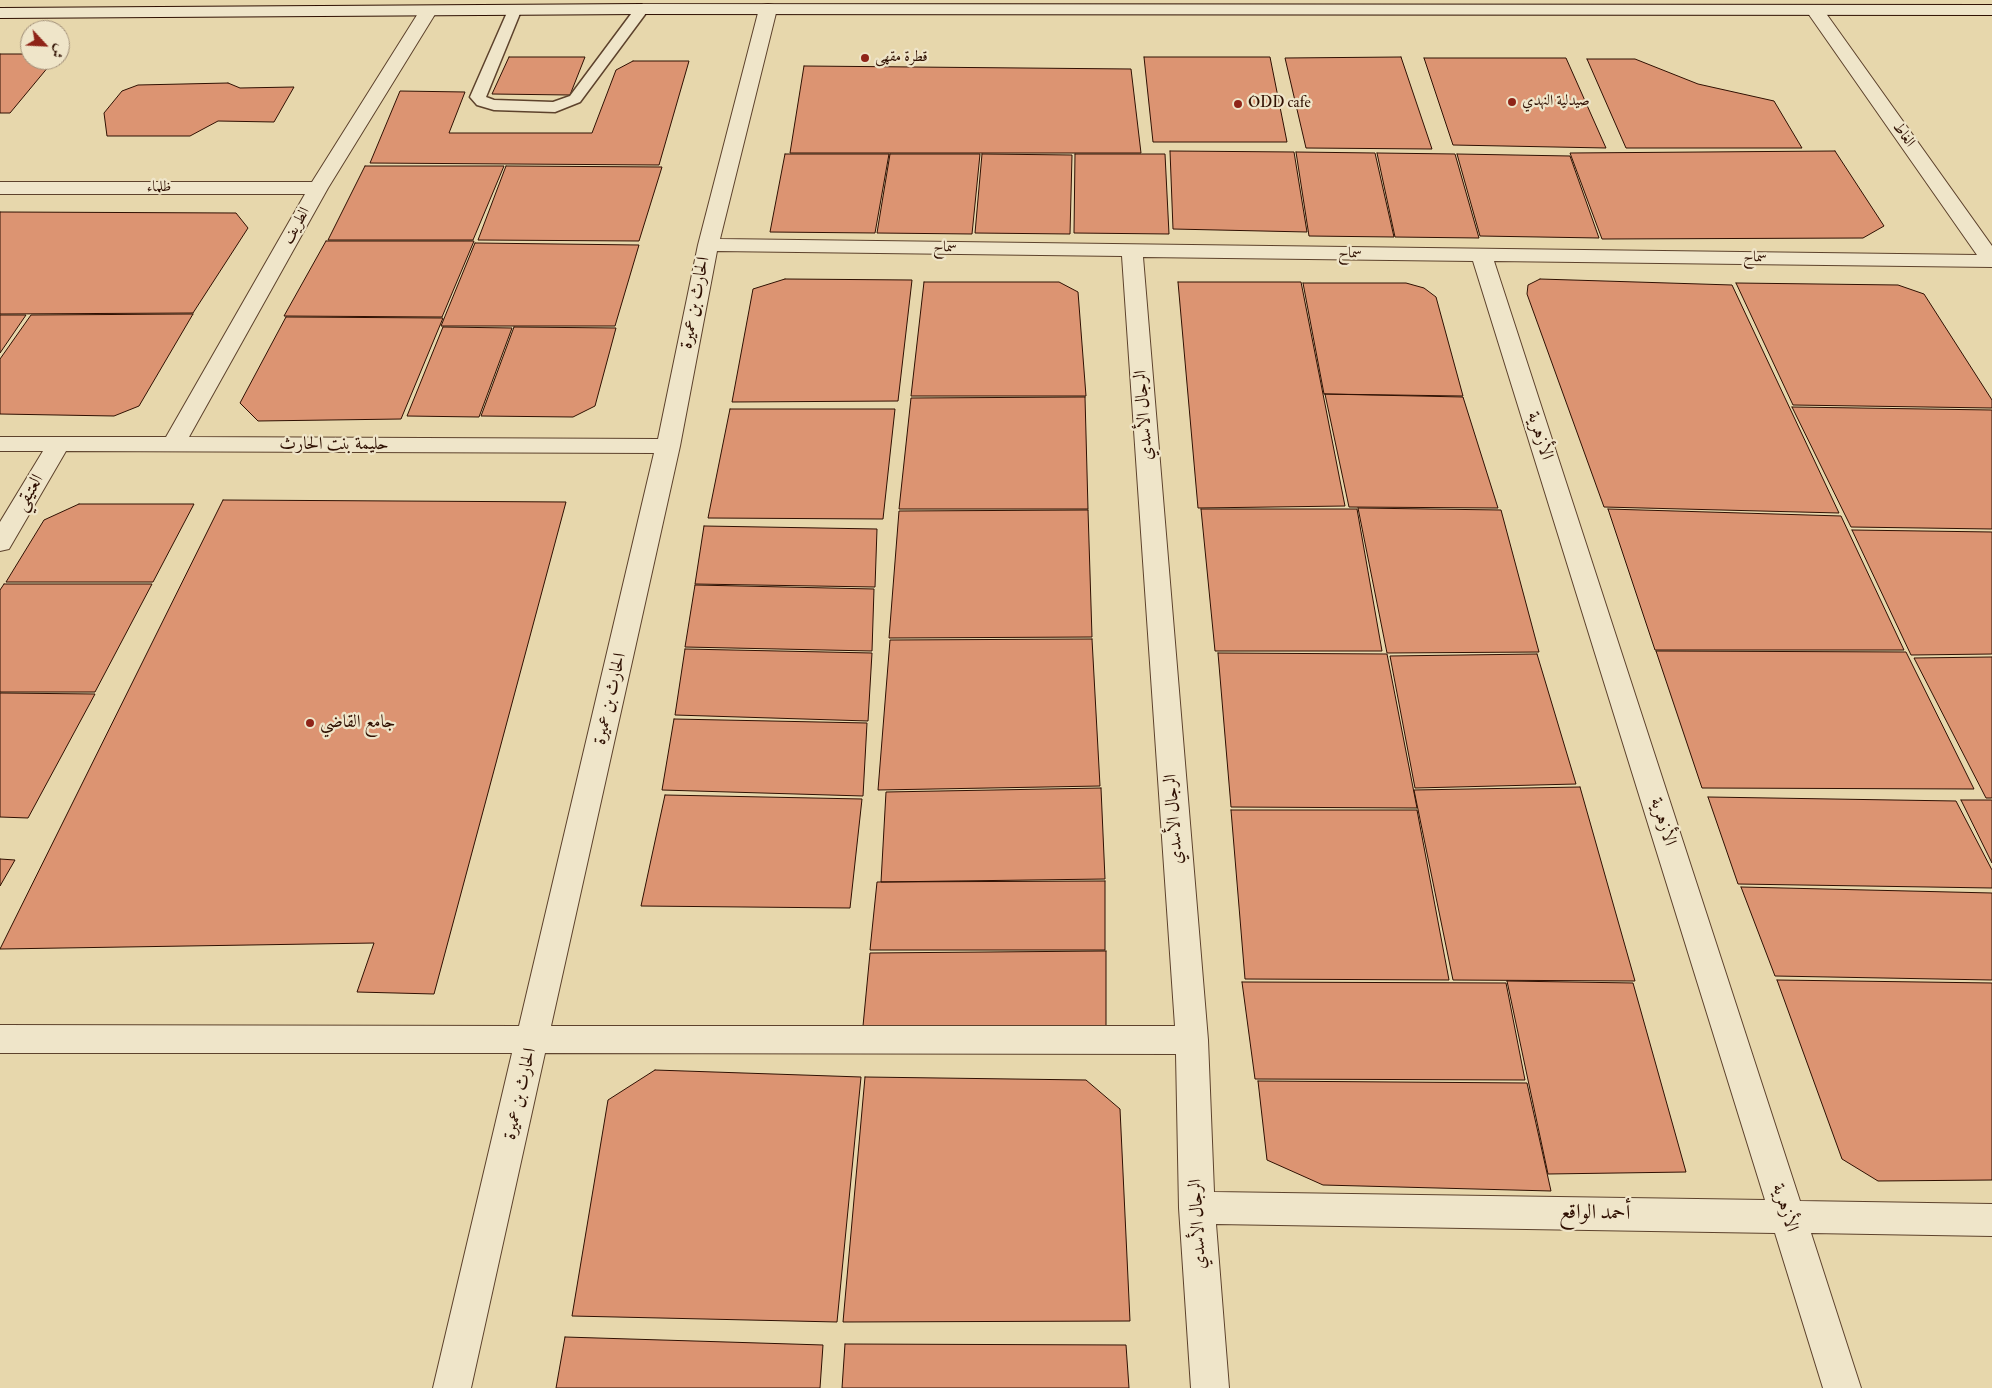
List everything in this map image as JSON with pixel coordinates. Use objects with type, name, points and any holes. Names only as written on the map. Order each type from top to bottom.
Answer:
[{"type":"street","points":[[0,13],[131,3],[136,0]]},
{"type":"street","points":[[302,0],[309,6],[428,11]]},
{"type":"street","points":[[0,13],[642,9],[1992,10]]},
{"type":"street","name":"الحارث بن عميرة","points":[[452,1388],[668,446],[708,245],[768,9]]},
{"type":"street","name":"الغاط","points":[[1814,9],[1992,261]]},
{"type":"street","name":"الطريف","points":[[173,444],[318,188],[428,11]]},
{"type":"street","name":"ظلماء","points":[[0,188],[318,188]]},
{"type":"street","name":"سماح","points":[[708,245],[1992,261]]},
{"type":"street","name":"الرجال الأسدي","points":[[1132,251],[1192,1040],[1197,1208],[1210,1388]]},
{"type":"street","name":"الأزهرية","points":[[1482,255],[1842,1388]]},
{"type":"street","name":"حليمة بنت الحارث","points":[[0,444],[668,446]]},
{"type":"street","name":"العتيقي","points":[[0,543],[60,444]]},
{"type":"street","points":[[0,1039],[1192,1040]]},
{"type":"street","name":"أحمد الواقع","points":[[1197,1208],[1992,1220]]},
{"type":"lane","points":[[514,11],[478,97],[482,102],[494,105],[555,107],[574,99],[642,9]]},
{"type":"building","points":[[0,54],[20,54],[20,70],[46,70],[10,113],[0,113]]},
{"type":"building","points":[[509,57],[585,57],[570,95],[492,94]]},
{"type":"building","points":[[1144,57],[1270,57],[1287,142],[1153,142]]},
{"type":"building","points":[[1401,57],[1432,149],[1306,148],[1285,58]]},
{"type":"building","name":"صيدلية النهدي","points":[[1424,58],[1566,58],[1606,148],[1453,145]]},
{"type":"building","points":[[1587,59],[1635,59],[1698,84],[1774,101],[1802,148],[1626,148]]},
{"type":"building","points":[[633,61],[689,61],[659,165],[370,163],[400,91],[465,92],[449,133],[592,133],[616,70]]},
{"type":"building","points":[[804,66],[1131,69],[1141,153],[790,153]]},
{"type":"building","points":[[228,83],[240,88],[294,87],[274,122],[218,121],[190,136],[107,136],[104,113],[122,91],[138,85]]},
{"type":"building","points":[[1170,151],[1294,152],[1307,232],[1173,229]]},
{"type":"building","points":[[1835,151],[1884,226],[1863,238],[1602,239],[1570,153]]},
{"type":"building","points":[[1296,152],[1375,153],[1394,237],[1309,236]]},
{"type":"building","points":[[1377,153],[1455,154],[1479,238],[1395,237]]},
{"type":"building","points":[[785,154],[889,154],[875,233],[770,232]]},
{"type":"building","points":[[890,154],[980,154],[972,234],[877,233]]},
{"type":"building","points":[[982,154],[1072,155],[1070,234],[975,233]]},
{"type":"building","points":[[1075,154],[1165,154],[1169,234],[1074,233]]},
{"type":"building","points":[[1457,154],[1570,156],[1599,238],[1480,236]]},
{"type":"building","points":[[365,166],[504,166],[473,240],[328,240]]},
{"type":"building","points":[[506,166],[662,167],[639,241],[478,240]]},
{"type":"building","points":[[0,212],[236,213],[248,228],[193,313],[0,314]]},
{"type":"building","points":[[326,241],[474,241],[442,317],[284,316]]},
{"type":"building","points":[[475,243],[639,245],[615,326],[441,326]]},
{"type":"building","points":[[785,279],[912,280],[898,401],[732,402],[753,289]]},
{"type":"building","points":[[1540,279],[1732,285],[1839,513],[1604,507],[1527,294],[1528,285]]},
{"type":"building","points":[[924,282],[1059,282],[1078,292],[1086,396],[911,396]]},
{"type":"building","points":[[1178,282],[1301,282],[1345,506],[1198,508]]},
{"type":"building","points":[[1303,283],[1406,283],[1424,288],[1436,297],[1463,396],[1324,394]]},
{"type":"building","points":[[1736,283],[1898,285],[1924,294],[1992,400],[1992,408],[1793,405]]},
{"type":"building","points":[[193,314],[139,406],[114,416],[0,414],[0,359],[31,315]]},
{"type":"building","points":[[0,315],[26,315],[0,353]]},
{"type":"building","points":[[286,317],[443,318],[401,419],[258,421],[240,403]]},
{"type":"building","points":[[443,327],[512,328],[479,417],[407,416]]},
{"type":"building","points":[[514,327],[616,328],[595,406],[573,417],[481,416]]},
{"type":"building","points":[[1325,394],[1463,397],[1498,508],[1349,507]]},
{"type":"building","points":[[1085,397],[1088,509],[899,509],[911,398]]},
{"type":"building","points":[[1792,407],[1992,410],[1992,529],[1851,527]]},
{"type":"building","points":[[730,409],[895,409],[883,519],[708,518]]},
{"type":"building","name":"جامع القاضي","points":[[223,500],[566,502],[434,994],[357,992],[374,943],[0,949]]},
{"type":"building","points":[[79,504],[194,504],[153,582],[6,582],[44,520]]},
{"type":"building","points":[[1358,508],[1501,510],[1539,652],[1387,653]]},
{"type":"building","points":[[1201,509],[1357,509],[1382,651],[1215,651]]},
{"type":"building","points":[[1608,509],[1841,516],[1904,650],[1655,650]]},
{"type":"building","points":[[1088,510],[1092,637],[889,638],[899,511]]},
{"type":"building","points":[[704,526],[877,529],[875,587],[695,584]]},
{"type":"building","points":[[1852,530],[1992,532],[1992,654],[1911,655]]},
{"type":"building","points":[[4,584],[152,584],[95,692],[0,692],[0,590]]},
{"type":"building","points":[[695,585],[874,589],[872,651],[685,647]]},
{"type":"building","points":[[1092,639],[1100,786],[878,790],[890,640]]},
{"type":"building","points":[[685,649],[872,653],[868,721],[675,715]]},
{"type":"building","points":[[1656,651],[1906,652],[1974,789],[1702,788]]},
{"type":"building","points":[[1218,653],[1387,654],[1417,808],[1231,807]]},
{"type":"building","points":[[1537,654],[1576,784],[1415,788],[1390,656]]},
{"type":"building","points":[[1992,657],[1992,798],[1986,798],[1914,658]]},
{"type":"building","points":[[0,693],[95,694],[28,818],[0,817]]},
{"type":"building","points":[[674,719],[867,723],[863,796],[662,790]]},
{"type":"building","points":[[1580,787],[1635,981],[1453,980],[1414,790]]},
{"type":"building","points":[[1101,788],[1105,879],[881,882],[886,792]]},
{"type":"building","points":[[665,795],[862,799],[850,908],[641,906]]},
{"type":"building","points":[[1708,797],[1956,801],[1992,870],[1992,888],[1738,884]]},
{"type":"building","points":[[1961,800],[1992,800],[1992,863]]},
{"type":"building","points":[[1231,810],[1417,810],[1449,980],[1245,979]]},
{"type":"building","points":[[0,859],[15,860],[0,886]]},
{"type":"building","points":[[1105,881],[1105,950],[870,950],[877,882]]},
{"type":"building","points":[[1741,887],[1992,893],[1992,980],[1775,976]]},
{"type":"building","points":[[1106,951],[1106,1026],[863,1026],[870,953]]},
{"type":"building","points":[[1777,980],[1992,983],[1992,1180],[1878,1181],[1842,1159]]},
{"type":"building","points":[[1507,981],[1633,983],[1686,1172],[1548,1174]]},
{"type":"building","points":[[1242,982],[1506,983],[1525,1080],[1255,1079]]},
{"type":"building","points":[[655,1070],[861,1077],[837,1322],[572,1316],[608,1100]]},
{"type":"building","points":[[865,1077],[1086,1080],[1120,1109],[1130,1321],[843,1322]]},
{"type":"building","points":[[1258,1081],[1527,1083],[1551,1191],[1323,1185],[1267,1160]]},
{"type":"building","points":[[565,1337],[823,1345],[820,1388],[556,1388]]},
{"type":"building","points":[[845,1344],[1126,1345],[1129,1388],[842,1388]]},
{"type":"place","name":"قطرة مقهى","points":[[865,58]]},
{"type":"place","name":"صيدلية النهدي","points":[[1512,102]]},
{"type":"place","name":"ODD cafe","points":[[1238,104]]},
{"type":"place","name":"جامع القاضي","points":[[310,723]]}]
